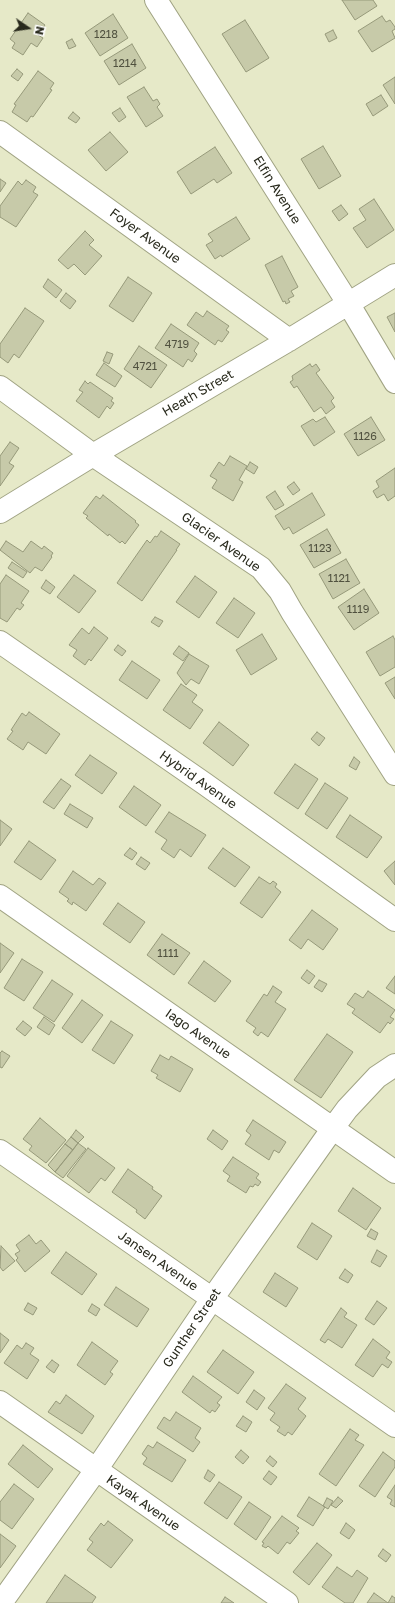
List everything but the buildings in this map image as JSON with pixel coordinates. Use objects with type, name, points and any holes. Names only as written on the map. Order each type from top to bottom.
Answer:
[{"type":"street","name":"Elfin Avenue","points":[[156,0],[348,303],[395,382]]},
{"type":"street","name":"Foyer Avenue","points":[[0,132],[289,340]]},
{"type":"street","name":"Heath Street","points":[[0,512],[93,455],[289,340],[395,275]]},
{"type":"street","name":"Glacier Avenue","points":[[0,387],[93,455],[261,568],[280,591],[395,774]]},
{"type":"street","name":"Hybrid Avenue","points":[[0,642],[211,789],[395,920]]},
{"type":"street","name":"Iago Avenue","points":[[0,896],[395,1172]]},
{"type":"street","name":"Gunther Street","points":[[1,1603],[96,1470],[212,1299],[333,1128],[347,1109],[377,1077],[395,1065]]},
{"type":"street","name":"Jansen Avenue","points":[[0,1151],[395,1426]]},
{"type":"street","name":"Kayak Avenue","points":[[0,1402],[287,1603]]}]
